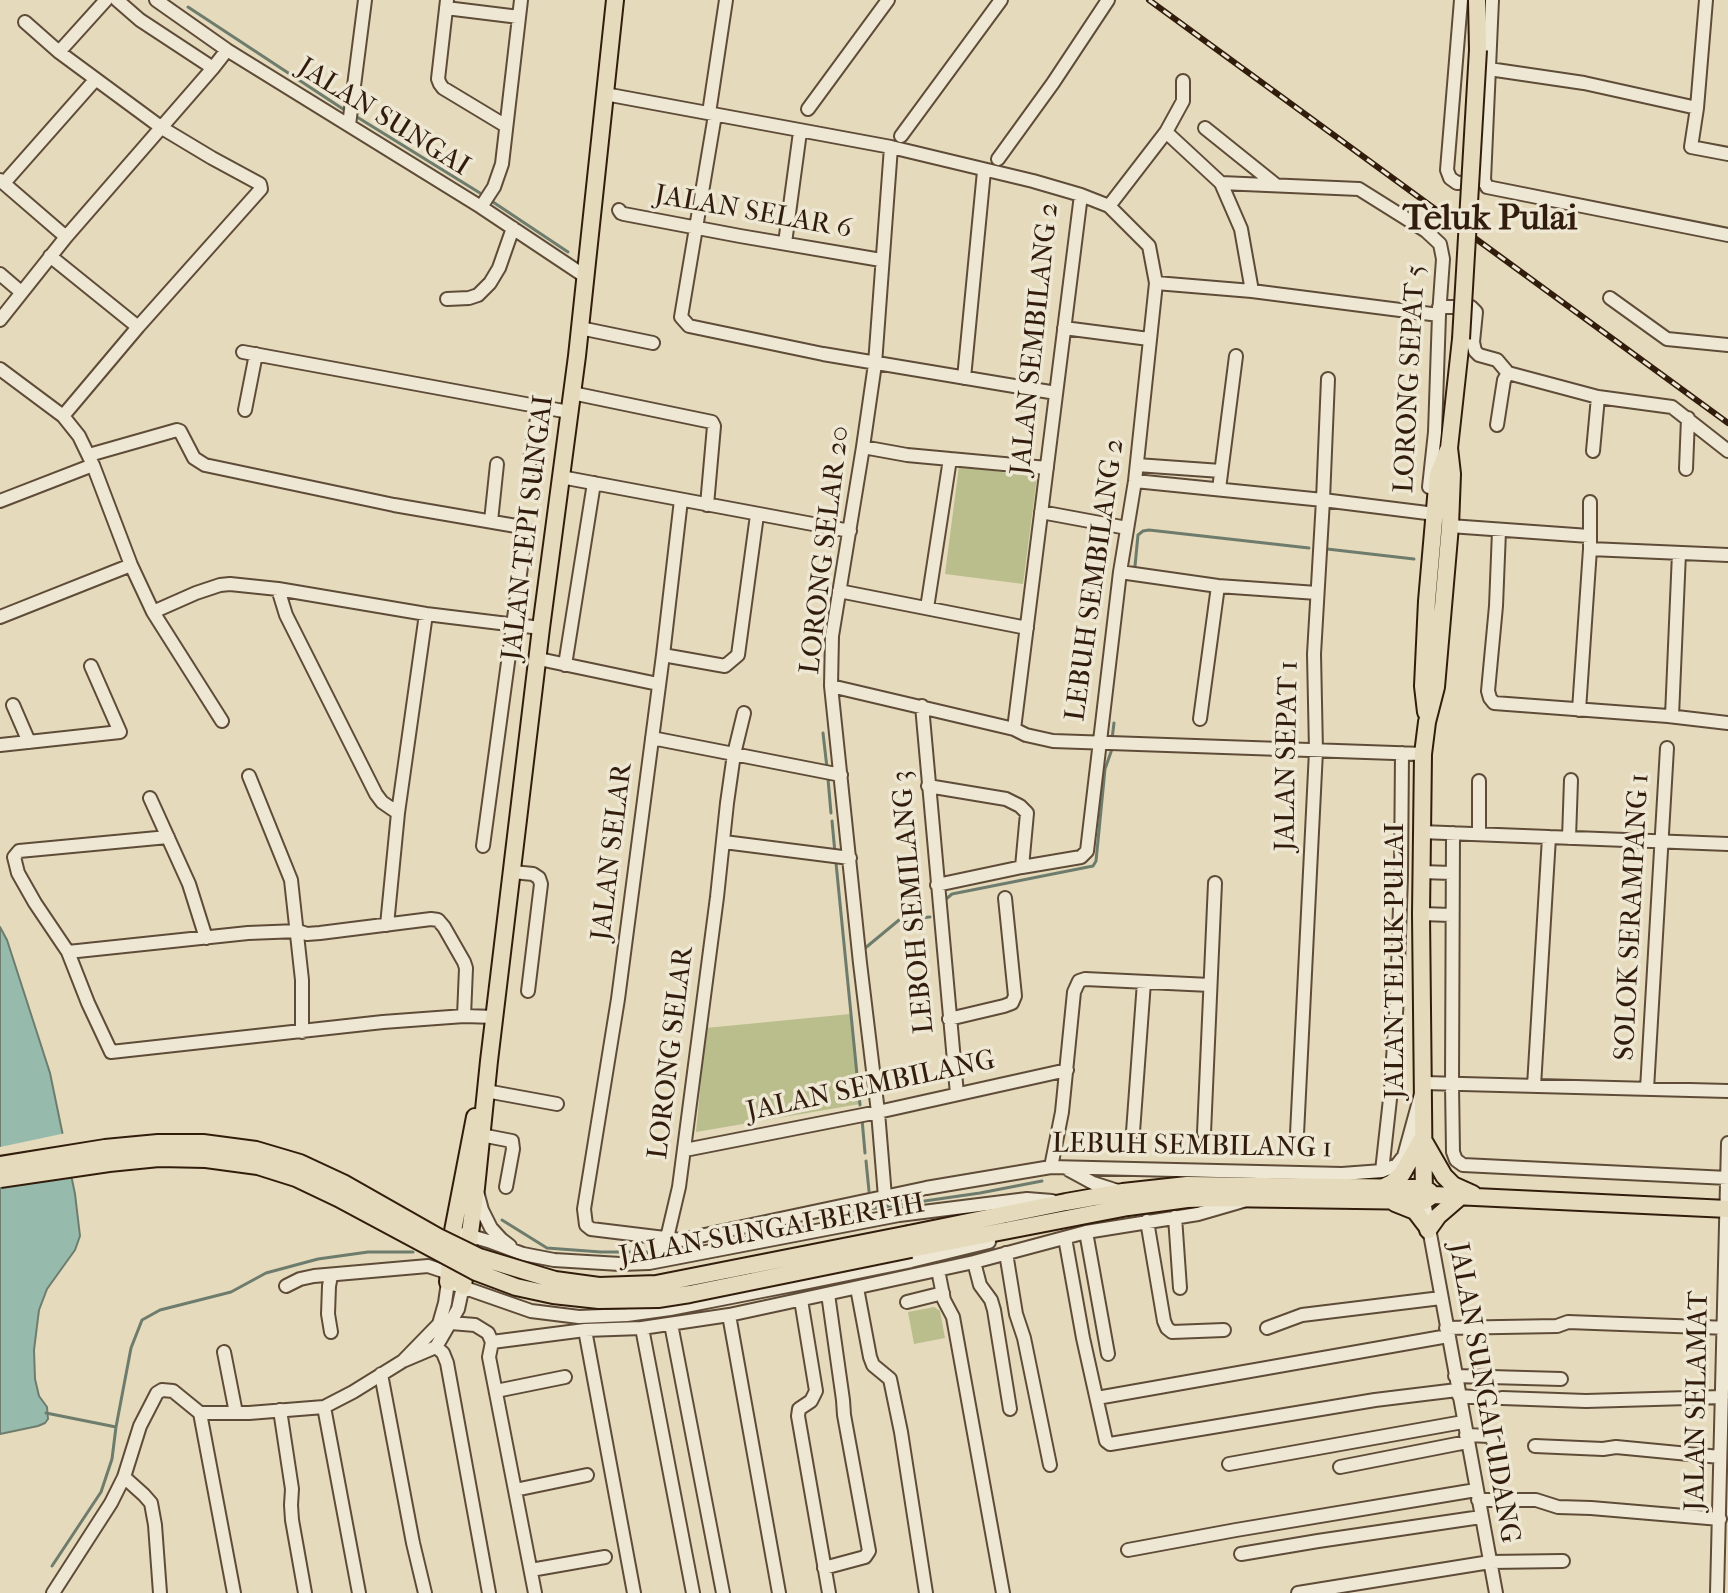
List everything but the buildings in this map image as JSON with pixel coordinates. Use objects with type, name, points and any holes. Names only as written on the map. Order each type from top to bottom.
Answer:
[{"type":"main road","name":"JALAN TEPI SUNGAI","points":[[453,1280],[470,1236],[541,628],[586,277],[615,0]]},
{"type":"main road","name":"JALAN TELUK PULAI","points":[[1427,1195],[1423,1138],[1421,920],[1423,754],[1436,687],[1450,526],[1452,474],[1449,448],[1461,339],[1478,50],[1477,0]]},
{"type":"main road","name":"JALAN TELUK PULAI","points":[[1427,722],[1423,686],[1431,514],[1438,475],[1449,448]]},
{"type":"main road","points":[[1425,633],[1431,635],[1437,625],[1447,559]]},
{"type":"main road","name":"JALAN TEPI SUNGAI","points":[[453,1280],[453,1231],[468,1143],[489,1061]]},
{"type":"main road","points":[[1423,1138],[1402,1174],[1383,1186],[1415,1211],[1428,1229],[1460,1197]]},
{"type":"main road","points":[[1423,1138],[1444,1176],[1453,1185],[1480,1198]]},
{"type":"main road","name":"JALAN SUNGAI BERTIH","points":[[0,1165],[158,1143],[203,1143],[256,1150],[300,1163],[343,1183],[479,1257],[555,1280],[599,1286],[656,1284],[910,1242]]},
{"type":"main road","name":"JALAN SUNGAI BERTIH","points":[[0,1179],[159,1158],[206,1159],[258,1166],[296,1178],[338,1198],[476,1272],[516,1287],[599,1300],[642,1300],[690,1294],[910,1242],[1067,1210],[1123,1192],[1187,1185],[1383,1186],[1427,1195],[1727,1209]]},
{"type":"main road","name":"JALAN SUNGAI BERTIH","points":[[1067,1210],[1383,1186]]},
{"type":"street","points":[[59,52],[106,0]]},
{"type":"street","points":[[117,0],[140,20],[213,68]]},
{"type":"street","name":"JALAN SUNGAI","points":[[156,0],[227,50],[481,207],[586,277]]},
{"type":"street","points":[[175,13],[184,0]]},
{"type":"street","points":[[349,125],[365,0]]},
{"type":"street","points":[[481,207],[494,187],[502,164],[521,0]]},
{"type":"street","points":[[726,0],[697,227],[681,317],[689,326],[875,364],[1056,393]]},
{"type":"street","points":[[808,109],[888,0]]},
{"type":"street","points":[[901,136],[1001,0]]},
{"type":"street","points":[[998,159],[1109,0]]},
{"type":"street","points":[[1461,0],[1447,170],[1450,178],[1457,183],[1489,184],[1728,235]]},
{"type":"street","points":[[1489,184],[1492,0]]},
{"type":"street","points":[[1706,0],[1691,147],[1728,154]]},
{"type":"street","points":[[506,126],[440,84],[446,4],[519,17]]},
{"type":"street","points":[[25,22],[95,80],[162,128],[260,184],[261,189],[63,416]]},
{"type":"street","points":[[0,320],[50,256],[227,50]]},
{"type":"street","points":[[1489,69],[1584,83],[1697,108]]},
{"type":"street","points":[[66,237],[2,182],[95,80]]},
{"type":"street","points":[[1109,206],[1166,132],[1183,101],[1183,81]]},
{"type":"street","name":"JALAN SEMBILANG 2","points":[[605,94],[891,147],[1081,195],[1014,729]]},
{"type":"street","points":[[1205,128],[1276,185]]},
{"type":"street","points":[[785,243],[800,132]]},
{"type":"street","points":[[1166,132],[1221,183],[1241,229],[1252,291]]},
{"type":"street","name":"LORONG SELAR 20","points":[[885,1197],[831,686],[832,636],[875,364],[891,147]]},
{"type":"street","points":[[964,378],[984,171]]},
{"type":"street","name":"LORONG SEPAT 5","points":[[1221,183],[1359,189],[1426,231],[1440,244],[1443,259],[1431,514]]},
{"type":"street","name":"LEBUH SEMBILANG 2","points":[[937,885],[1085,855],[1120,572],[1137,465],[1156,283],[1149,246],[1109,206],[1081,195]]},
{"type":"street","name":"JALAN SELAR 6","points":[[619,210],[624,214],[881,260]]},
{"type":"street","points":[[447,299],[460,300],[478,295],[490,283],[499,268],[513,228]]},
{"type":"street","points":[[50,256],[138,327]]},
{"type":"street","points":[[0,274],[21,292]]},
{"type":"street","points":[[1156,283],[1439,311],[1471,307],[1476,312],[1475,351],[1497,360],[1508,373],[1598,397],[1672,407],[1728,451]]},
{"type":"street","points":[[1610,298],[1667,339],[1728,345]]},
{"type":"street","points":[[580,328],[653,343]]},
{"type":"street","points":[[1064,328],[1149,339]]},
{"type":"street","points":[[245,410],[250,353],[569,412]]},
{"type":"street","points":[[1219,489],[1236,356]]},
{"type":"street","points":[[0,369],[63,416],[79,436],[153,612],[222,721]]},
{"type":"street","points":[[1497,425],[1504,380],[1508,373]]},
{"type":"street","name":"JALAN SEPAT 1","points":[[1297,1134],[1316,751],[1314,654],[1328,379]]},
{"type":"street","points":[[572,393],[712,422],[707,505]]},
{"type":"street","points":[[1593,451],[1598,397]]},
{"type":"street","points":[[528,471],[539,407]]},
{"type":"street","points":[[1686,469],[1688,418]]},
{"type":"street","points":[[0,501],[91,460],[177,430],[194,458],[205,465],[394,505],[491,521],[497,464]]},
{"type":"street","points":[[863,447],[907,455],[1047,468]]},
{"type":"street","points":[[927,608],[950,459]]},
{"type":"street","points":[[1137,465],[1221,471]]},
{"type":"street","points":[[561,477],[850,531]]},
{"type":"street","points":[[1135,481],[1431,514]]},
{"type":"street","points":[[565,665],[594,483]]},
{"type":"street","name":"JALAN SELAR","points":[[584,1209],[618,999],[681,500]]},
{"type":"street","points":[[1579,710],[1590,502]]},
{"type":"street","points":[[1041,512],[1127,528]]},
{"type":"street","points":[[663,655],[725,666],[738,655],[757,515]]},
{"type":"street","name":"JALAN TEPI SUNGAI","points":[[483,846],[526,533],[522,527],[491,521]]},
{"type":"street","points":[[1450,526],[1679,553],[1728,555]]},
{"type":"street","points":[[1499,531],[1488,691],[1494,703],[1728,723]]},
{"type":"street","points":[[1672,716],[1679,553]]},
{"type":"street","points":[[0,617],[131,565]]},
{"type":"street","points":[[1120,572],[1218,586],[1317,593]]},
{"type":"street","points":[[153,612],[196,593],[230,584],[541,628]]},
{"type":"street","points":[[1200,719],[1218,586]]},
{"type":"street","points":[[278,589],[286,615],[376,794],[398,813]]},
{"type":"street","points":[[839,591],[1027,628]]},
{"type":"street","points":[[387,925],[398,813],[426,614]]},
{"type":"street","points":[[539,659],[658,684]]},
{"type":"street","points":[[0,745],[120,732],[91,666]]},
{"type":"street","points":[[831,686],[922,706],[1053,741],[1423,754]]},
{"type":"street","points":[[13,705],[29,742]]},
{"type":"street","name":"LEBOH SEMILANG 3","points":[[922,706],[957,1094]]},
{"type":"street","name":"LORONG SELAR","points":[[649,1263],[667,1238],[679,1187],[734,754],[744,713]]},
{"type":"street","points":[[652,738],[841,775]]},
{"type":"street","name":"SOLOK SERAMPANG 1","points":[[1647,1089],[1667,748]]},
{"type":"street","points":[[1383,1186],[1397,997],[1402,753]]},
{"type":"street","points":[[249,776],[291,880],[302,980],[302,1032]]},
{"type":"street","points":[[1569,838],[1571,780]]},
{"type":"street","points":[[1479,781],[1479,834]]},
{"type":"street","points":[[928,786],[1006,799],[1020,806],[1027,813],[1022,867]]},
{"type":"street","points":[[150,798],[189,884],[206,938]]},
{"type":"street","points":[[1421,832],[1728,844]]},
{"type":"street","name":"JALAN TELUK PULAI","points":[[1453,833],[1452,1085],[1453,1152],[1456,1160],[1463,1165],[1727,1178]]},
{"type":"street","points":[[168,837],[19,851],[14,857],[18,873],[35,903],[68,952],[111,1052],[383,1022],[495,1017]]},
{"type":"street","points":[[1534,1086],[1549,837]]},
{"type":"street","points":[[724,842],[850,858]]},
{"type":"street","points":[[513,872],[533,874],[541,884],[528,991]]},
{"type":"street","points":[[1421,872],[1452,873]]},
{"type":"street","points":[[1204,1133],[1215,883]]},
{"type":"street","points":[[949,1019],[1012,1003],[1015,996],[1005,898]]},
{"type":"street","points":[[1400,924],[1451,915]]},
{"type":"street","points":[[68,952],[248,933],[298,931],[307,934],[438,920],[466,968],[464,1016]]},
{"type":"street","points":[[1051,1167],[1059,1132],[1074,992],[1079,981],[1210,985]]},
{"type":"street","points":[[1133,1132],[1144,982]]},
{"type":"street","points":[[1397,997],[1422,998]]},
{"type":"street","name":"JALAN SEMBILANG","points":[[685,1150],[1067,1070]]},
{"type":"street","points":[[1383,1186],[1404,1156],[1424,1083],[1728,1091]]},
{"type":"street","points":[[486,1091],[557,1104]]},
{"type":"street","points":[[481,1135],[512,1141],[506,1187]]},
{"type":"street","name":"JALAN SELAMAT","points":[[1717,1593],[1726,1328],[1728,1143]]},
{"type":"street","name":"LEBUH SEMBILANG 1","points":[[584,1209],[586,1225],[591,1229],[681,1240],[926,1188],[1051,1167],[1342,1174],[1383,1186]]},
{"type":"street","points":[[1066,1168],[1093,1183],[1123,1192]]},
{"type":"street","points":[[476,1188],[491,1228],[523,1254]]},
{"type":"street","name":"JALAN SUNGAI UDANG","points":[[1427,1195],[1428,1229],[1496,1593]]},
{"type":"street","points":[[492,1342],[585,1330],[642,1328],[729,1315],[974,1262],[1086,1232],[1227,1207],[1249,1198]]},
{"type":"street","points":[[453,1231],[523,1254],[584,1263],[649,1263],[899,1215],[1027,1199],[1067,1210]]},
{"type":"street","points":[[286,1286],[314,1276],[428,1266],[453,1280],[531,1311],[579,1317],[627,1315],[911,1261],[1032,1232],[1067,1210]]},
{"type":"street","points":[[1175,1217],[1180,1288]]},
{"type":"street","points":[[1147,1221],[1167,1328],[1172,1332],[1224,1330]]},
{"type":"street","points":[[1086,1232],[1108,1354]]},
{"type":"street","points":[[1065,1238],[1083,1338],[1106,1441],[1110,1444],[1457,1387],[1561,1379]]},
{"type":"street","points":[[1006,1253],[1016,1314],[1024,1338],[1050,1465]]},
{"type":"street","points":[[974,1262],[980,1285],[994,1310],[1010,1409]]},
{"type":"street","points":[[938,1270],[944,1300],[953,1317],[1003,1593]]},
{"type":"street","points":[[331,1276],[328,1314],[331,1332]]},
{"type":"street","points":[[53,1593],[111,1503],[124,1477],[149,1404],[157,1393],[168,1389],[173,1391],[200,1413],[324,1407],[403,1361],[436,1347],[460,1304],[453,1280]]},
{"type":"street","points":[[403,1361],[439,1324],[453,1280]]},
{"type":"street","points":[[857,1288],[873,1365],[890,1379],[926,1593]]},
{"type":"street","points":[[907,1302],[943,1293]]},
{"type":"street","points":[[824,1568],[865,1557],[869,1551],[844,1415],[828,1294]]},
{"type":"street","points":[[1267,1328],[1302,1315],[1441,1298]]},
{"type":"street","points":[[801,1300],[816,1391],[811,1401],[799,1409],[798,1416],[829,1593]]},
{"type":"street","points":[[526,1336],[531,1311]]},
{"type":"street","points":[[729,1315],[779,1593]]},
{"type":"street","points":[[1097,1398],[1447,1332],[1557,1326],[1568,1322],[1726,1328]]},
{"type":"street","points":[[451,1323],[475,1325],[488,1333],[492,1342],[489,1357],[535,1593]]},
{"type":"street","points":[[671,1324],[723,1593]]},
{"type":"street","points":[[642,1328],[693,1593]]},
{"type":"street","points":[[585,1330],[634,1593]]},
{"type":"street","points":[[436,1347],[447,1363],[489,1593]]},
{"type":"street","points":[[224,1352],[236,1413]]},
{"type":"street","points":[[381,1374],[425,1593]]},
{"type":"street","points":[[496,1391],[565,1377]]},
{"type":"street","points":[[1457,1387],[1488,1398]]},
{"type":"street","points":[[1502,1398],[1724,1404]]},
{"type":"street","points":[[324,1407],[359,1593]]},
{"type":"street","points":[[280,1410],[292,1489],[291,1514],[305,1593]]},
{"type":"street","points":[[200,1413],[234,1593]]},
{"type":"street","points":[[1229,1464],[1463,1422]]},
{"type":"street","points":[[1340,1467],[1467,1439],[1490,1436],[1493,1441]]},
{"type":"street","points":[[1535,1446],[1616,1447],[1720,1457]]},
{"type":"street","points":[[515,1490],[587,1475]]},
{"type":"street","points":[[124,1477],[151,1503],[160,1593]]},
{"type":"street","points":[[1128,1550],[1236,1530],[1477,1495],[1536,1500],[1558,1507],[1720,1519]]},
{"type":"street","points":[[1241,1554],[1481,1517]]},
{"type":"street","points":[[531,1570],[605,1557]]},
{"type":"street","points":[[1298,1593],[1490,1562],[1563,1561]]},
{"type":"green space","points":[[959,466],[1037,477],[1023,584],[945,574]]},
{"type":"green space","points":[[850,1014],[860,1104],[696,1132],[706,1028]]},
{"type":"green space","points":[[934,1307],[940,1311],[945,1338],[914,1344],[908,1312]]},
{"type":"shaded area","points":[[0,927],[7,940],[50,1073],[75,1194],[80,1236],[75,1250],[47,1289],[39,1310],[34,1350],[35,1379],[39,1396],[47,1407],[48,1419],[38,1426],[0,1434]]},
{"type":"pier","points":[[66,1133],[75,1176],[0,1187],[0,1147]]},
{"type":"waterway","points":[[188,7],[343,109]]},
{"type":"waterway","points":[[357,117],[480,193]]},
{"type":"waterway","points":[[493,202],[568,252]]},
{"type":"waterway","points":[[1135,566],[1138,535],[1149,530],[1309,548]]},
{"type":"waterway","points":[[1327,549],[1414,559]]},
{"type":"waterway","points":[[1112,739],[1114,723]]},
{"type":"waterway","points":[[823,733],[827,768]]},
{"type":"waterway","points":[[945,900],[952,894],[1093,866],[1105,769],[1112,749]]},
{"type":"waterway","points":[[828,779],[831,813]]},
{"type":"waterway","points":[[832,821],[835,853]]},
{"type":"waterway","points":[[836,863],[860,1105]]},
{"type":"waterway","points":[[864,949],[899,920],[930,917]]},
{"type":"waterway","points":[[862,1119],[865,1153]]},
{"type":"waterway","points":[[866,1161],[869,1191]]},
{"type":"waterway","points":[[869,1209],[1042,1181]]},
{"type":"waterway","points":[[502,1220],[547,1248],[649,1252]]},
{"type":"waterway","points":[[46,1413],[116,1427],[131,1348],[142,1320],[160,1310],[231,1292],[266,1273],[318,1259],[368,1252],[413,1252]]},
{"type":"waterway","points":[[52,1566],[101,1492],[112,1459],[116,1427]]},
{"type":"railway","points":[[1149,0],[1728,423]]},
{"type":"district","name":"Teluk Pulai","points":[[1490,220]]}]
